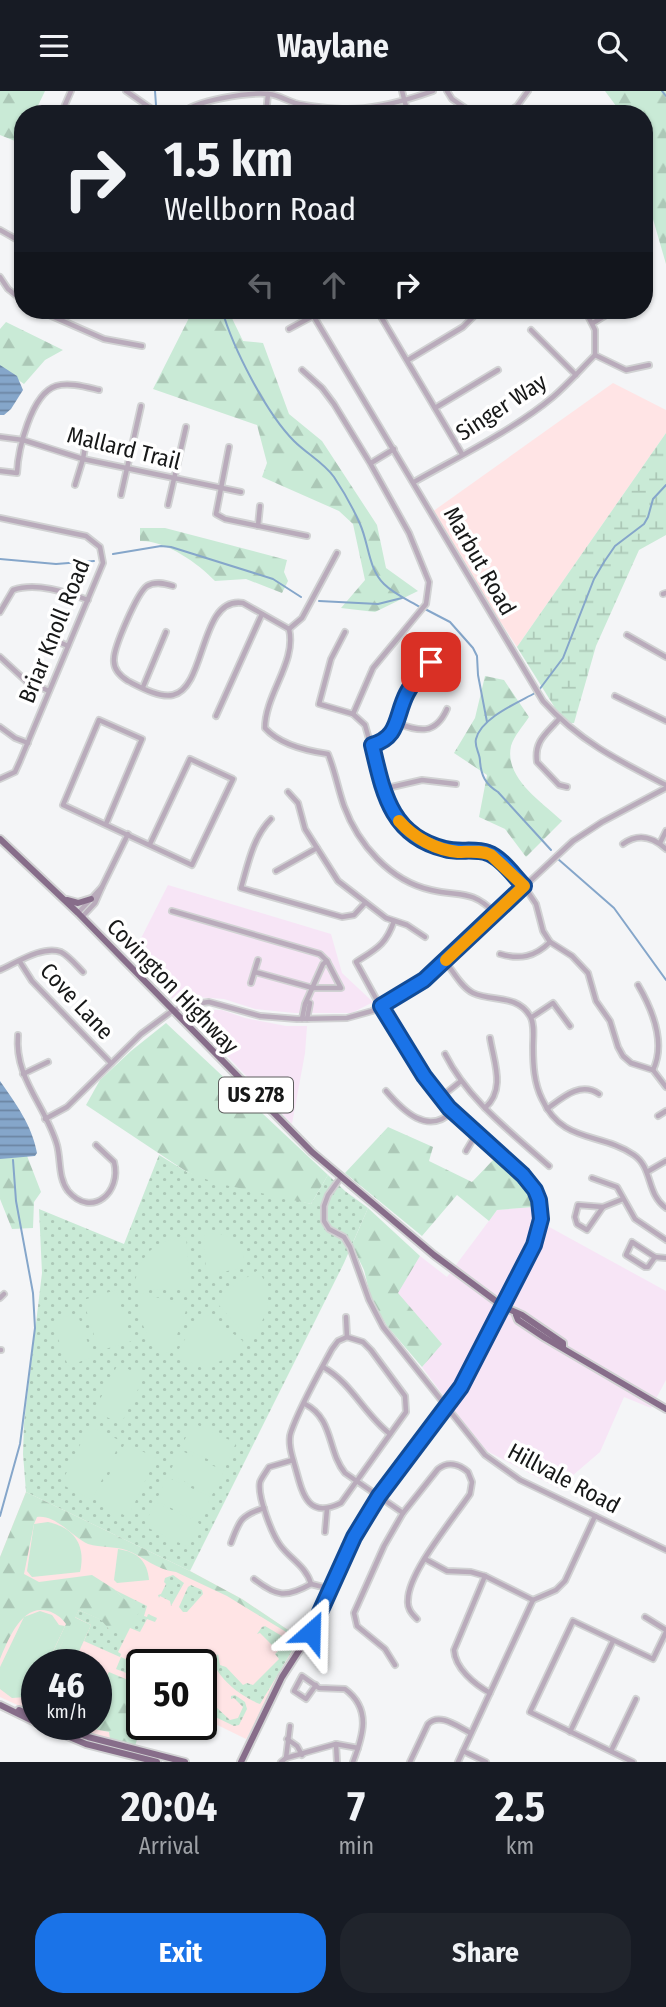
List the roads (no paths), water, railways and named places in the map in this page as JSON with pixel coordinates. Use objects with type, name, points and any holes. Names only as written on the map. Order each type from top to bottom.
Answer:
[{"type":"main road","name":"Covington Highway","points":[[0,839],[80,915],[312,1152],[341,1177],[427,1250],[504,1307],[516,1315],[522,1315],[563,1343],[563,1347],[666,1409]]},
{"type":"main road","points":[[62,898],[78,904],[91,898]]},
{"type":"main road","points":[[241,1762],[282,1677],[311,1632],[354,1537],[379,1496],[461,1387],[504,1307]]},
{"type":"main road","points":[[0,1703],[21,1713]]},
{"type":"main road","points":[[77,1740],[157,1762]]},
{"type":"main road","points":[[100,1740],[185,1762]]},
{"type":"street","points":[[126,91],[146,105]]},
{"type":"street","points":[[402,91],[405,105]]},
{"type":"street","points":[[383,105],[433,91]]},
{"type":"street","points":[[447,91],[461,105]]},
{"type":"street","points":[[195,105],[268,94],[305,105]]},
{"type":"street","points":[[267,105],[268,94]]},
{"type":"street","points":[[0,277],[14,294]]},
{"type":"street","points":[[58,319],[104,339],[142,346]]},
{"type":"street","points":[[289,329],[307,319]]},
{"type":"street","name":"Marbut Road","points":[[315,319],[543,701],[559,719],[605,754],[666,787]]},
{"type":"street","points":[[382,319],[462,454]]},
{"type":"street","points":[[408,360],[463,327],[471,319]]},
{"type":"street","points":[[591,319],[596,340],[595,355],[626,370],[649,365]]},
{"type":"street","points":[[593,323],[599,319]]},
{"type":"street","points":[[531,330],[576,375]]},
{"type":"street","name":"Singer Way","points":[[414,482],[543,404],[595,355]]},
{"type":"street","points":[[302,370],[322,388],[334,404],[409,533],[427,573],[429,593],[426,604],[373,668],[352,714]]},
{"type":"street","points":[[435,408],[498,370]]},
{"type":"street","points":[[0,471],[18,473],[23,440],[36,403],[44,392],[53,386],[64,384],[99,390]]},
{"type":"street","points":[[121,495],[141,406]]},
{"type":"street","points":[[168,505],[186,427]]},
{"type":"street","points":[[75,485],[87,435]]},
{"type":"street","name":"Mallard Trail","points":[[0,437],[23,440],[83,459],[241,492]]},
{"type":"street","points":[[229,447],[216,514],[225,519],[307,536]]},
{"type":"street","points":[[370,463],[394,449]]},
{"type":"street","points":[[258,526],[260,506]]},
{"type":"street","name":"Briar Knoll Road","points":[[0,518],[86,536],[100,547],[103,563],[15,772],[0,779]]},
{"type":"street","points":[[289,629],[302,618],[337,553]]},
{"type":"street","points":[[173,586],[154,583],[142,590],[116,649],[115,668],[124,679],[169,696],[185,688],[215,619],[223,607],[237,602],[275,620],[289,629],[291,643],[268,707],[265,728],[275,738],[284,742],[328,754],[351,821],[369,850],[389,870],[426,889],[479,898],[495,913]]},
{"type":"street","points":[[0,612],[13,590],[20,587],[66,591],[88,600]]},
{"type":"street","points":[[216,716],[262,614]]},
{"type":"street","points":[[143,687],[166,632]]},
{"type":"street","points":[[345,632],[331,659],[319,704],[352,714],[365,725],[383,789],[397,818],[414,834],[446,850],[486,852],[496,858],[524,886],[536,904],[543,931],[550,942],[572,957],[588,973],[596,1001],[610,1021],[623,1056],[631,1063],[653,1070],[666,1087]]},
{"type":"street","points":[[627,635],[666,657]]},
{"type":"street","points":[[50,638],[68,646]]},
{"type":"street","points":[[0,657],[26,681],[49,691]]},
{"type":"street","points":[[372,745],[388,738],[393,732],[408,691],[417,677],[436,660]]},
{"type":"street","points":[[615,696],[666,721]]},
{"type":"street","points":[[396,723],[424,730],[437,726],[447,709]]},
{"type":"street","points":[[559,719],[538,741],[537,762],[559,785],[567,787]]},
{"type":"street","points":[[106,824],[142,739],[99,720],[63,805],[192,865],[233,779],[190,759],[150,844]]},
{"type":"street","points":[[0,727],[15,738],[28,743]]},
{"type":"street","points":[[383,789],[422,780],[456,784]]},
{"type":"street","points":[[658,793],[659,781]]},
{"type":"street","points":[[45,1119],[67,1107],[141,1034],[172,1011],[195,1003],[209,1002],[260,1016],[305,1019],[347,1018],[381,1006],[424,980],[573,841],[666,787]]},
{"type":"street","points":[[288,792],[298,803],[305,829],[338,881],[365,903],[425,937]]},
{"type":"street","points":[[271,820],[263,828],[253,849],[241,888],[342,917],[354,915],[365,903]]},
{"type":"street","points":[[660,843],[666,831]]},
{"type":"street","points":[[80,915],[95,903],[128,834]]},
{"type":"street","points":[[623,843],[630,838],[650,838],[666,849]]},
{"type":"street","points":[[276,871],[317,848]]},
{"type":"street","points":[[80,915],[102,887]]},
{"type":"street","points":[[172,911],[320,954],[327,961],[341,988],[313,989],[255,972]]},
{"type":"street","points":[[394,921],[383,944],[356,962],[424,1076],[475,1134],[523,1175],[535,1190],[541,1210],[538,1234],[504,1307]]},
{"type":"street","points":[[500,954],[515,958],[527,957],[550,942]]},
{"type":"street","points":[[0,970],[32,956],[54,951],[63,953],[83,972]]},
{"type":"street","points":[[251,983],[258,960]]},
{"type":"street","points":[[305,1019],[310,1003],[308,1002],[323,964],[327,961]]},
{"type":"street","points":[[445,961],[468,990],[517,1003],[532,1017],[535,1079],[547,1109],[574,1133],[610,1143],[630,1152],[641,1161],[655,1198],[666,1207]]},
{"type":"street","name":"Cove Lane","points":[[20,962],[32,981],[111,1063]]},
{"type":"street","points":[[638,985],[648,1002],[658,1035],[660,1048],[653,1070]]},
{"type":"street","points":[[532,1017],[553,1003],[570,1026]]},
{"type":"street","points":[[18,1035],[17,1056],[57,1146],[64,1184],[75,1197],[90,1203],[103,1199],[116,1178],[114,1162],[96,1145]]},
{"type":"street","points":[[485,1108],[494,1100],[498,1085],[490,1038]]},
{"type":"street","points":[[445,1054],[461,1081],[485,1108],[549,1166]]},
{"type":"street","points":[[23,1074],[48,1062]]},
{"type":"street","points":[[441,1097],[461,1081]]},
{"type":"street","points":[[547,1109],[575,1090],[593,1090],[598,1094]]},
{"type":"street","points":[[386,1091],[402,1107],[425,1122],[437,1122],[453,1111]]},
{"type":"street","points":[[658,1116],[666,1111]]},
{"type":"street","points":[[466,1151],[475,1134]]},
{"type":"street","points":[[647,1173],[666,1161]]},
{"type":"street","name":"Hillvale Road","points":[[341,1177],[334,1183],[328,1195],[324,1206],[324,1221],[329,1229],[344,1237],[350,1247],[369,1300],[383,1327],[485,1455],[520,1479],[666,1550]]},
{"type":"street","points":[[592,1178],[615,1185],[635,1219],[666,1240]]},
{"type":"street","points":[[603,1207],[587,1230],[577,1224],[575,1217],[578,1205],[603,1207],[624,1199]]},
{"type":"street","points":[[655,1257],[648,1267],[645,1267],[626,1255],[626,1252],[633,1242],[655,1257],[666,1258]]},
{"type":"street","points":[[346,1317],[347,1337]]},
{"type":"street","points":[[347,1337],[363,1342],[405,1397],[406,1412],[341,1503],[327,1509],[317,1507],[305,1499],[289,1439],[323,1367],[338,1341],[347,1337]]},
{"type":"street","points":[[323,1367],[340,1377],[373,1419],[390,1435]]},
{"type":"street","points":[[305,1404],[313,1408],[328,1429],[339,1466],[402,1513]]},
{"type":"street","points":[[293,1460],[269,1467],[260,1483],[260,1492],[281,1547],[304,1569],[311,1584]]},
{"type":"street","points":[[395,1665],[385,1649],[357,1626],[354,1613],[378,1556],[402,1513],[442,1465],[452,1464],[468,1472],[472,1482],[470,1494],[425,1559],[408,1594],[408,1607],[417,1619]]},
{"type":"street","points":[[231,1543],[242,1518],[250,1512],[264,1508]]},
{"type":"street","points":[[325,1532],[327,1509]]},
{"type":"street","points":[[458,1762],[533,1600],[556,1590],[565,1581],[595,1516]]},
{"type":"street","points":[[425,1559],[447,1571],[471,1572],[485,1576],[533,1600]]},
{"type":"street","points":[[485,1576],[454,1650],[454,1657],[464,1672],[490,1693]]},
{"type":"street","points":[[254,1580],[274,1593],[286,1595],[311,1584],[331,1589]]},
{"type":"street","points":[[633,1762],[530,1712],[573,1621],[653,1659],[666,1631],[645,1617]]},
{"type":"street","points":[[570,1732],[613,1641]]},
{"type":"street","points":[[316,1685],[306,1699],[294,1691],[302,1676],[324,1689],[345,1689],[359,1704],[364,1730],[353,1762]]},
{"type":"street","points":[[611,1751],[636,1699]]},
{"type":"street","points":[[410,1762],[432,1720],[445,1720],[471,1733]]},
{"type":"street","points":[[290,1725],[284,1760],[336,1744],[358,1748]]},
{"type":"street","points":[[287,1739],[297,1746],[302,1755]]},
{"type":"street","points":[[336,1744],[339,1761]]},
{"type":"street","points":[[463,1751],[486,1762]]},
{"type":"water","points":[[0,365],[17,376],[23,390],[4,415],[0,415]]},
{"type":"water","points":[[0,1081],[27,1124],[35,1143],[35,1156],[0,1159]]},
{"type":"waterway","points":[[155,91],[156,105]]},
{"type":"waterway","points":[[662,91],[666,96]]},
{"type":"waterway","points":[[225,319],[242,361],[272,414],[294,441],[330,472],[345,494],[360,524],[379,578],[392,591],[420,607]]},
{"type":"waterway","points":[[539,690],[563,658],[594,579],[604,562],[615,546],[644,524],[653,499],[666,485]]},
{"type":"waterway","points":[[113,554],[161,546],[171,547],[273,579],[301,597]]},
{"type":"waterway","points":[[0,559],[56,564],[94,561]]},
{"type":"waterway","points":[[319,601],[378,604],[402,598]]},
{"type":"waterway","points":[[425,609],[450,622],[473,648],[477,656],[487,722]]},
{"type":"waterway","points":[[535,693],[510,706],[485,724],[479,731],[476,745],[484,779],[551,850]]},
{"type":"waterway","points":[[558,859],[614,908],[666,980]]},
{"type":"waterway","points":[[0,1516],[20,1444],[35,1328],[33,1293],[16,1201],[13,1160]]}]
